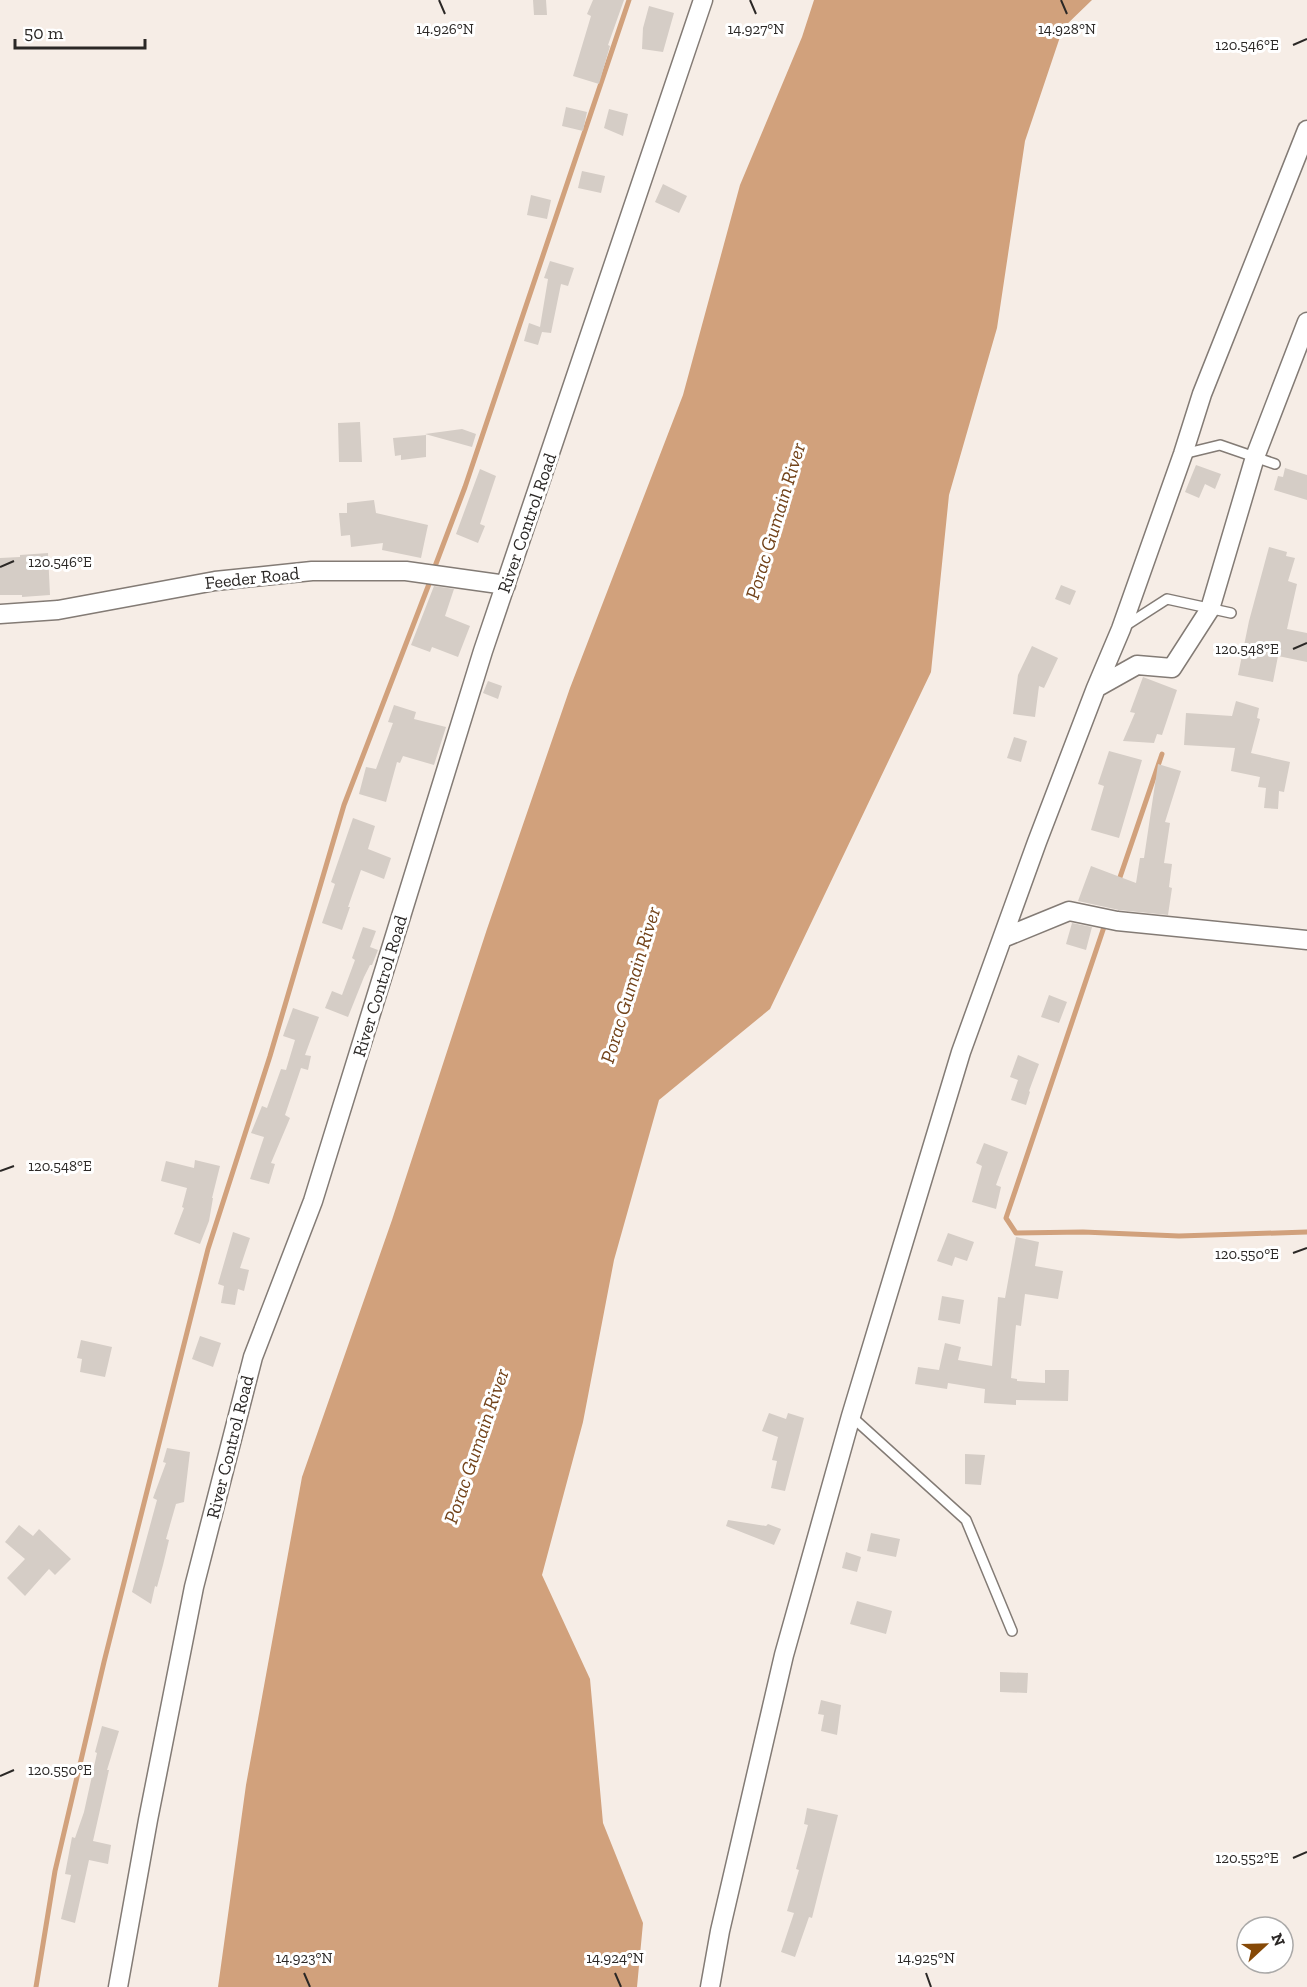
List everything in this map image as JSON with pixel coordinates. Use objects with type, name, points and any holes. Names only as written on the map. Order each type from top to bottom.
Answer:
[{"type":"street","name":"River Control Road","points":[[118,1987],[194,1587],[253,1357],[313,1201],[483,651],[703,0]]},
{"type":"street","points":[[710,1987],[720,1931],[784,1655],[851,1416],[961,1052],[1096,688],[1121,629],[1184,454],[1202,394],[1307,130]]},
{"type":"street","points":[[1096,688],[1137,665],[1172,668],[1210,609],[1255,457],[1307,322]]},
{"type":"street","name":"Feeder Road","points":[[0,614],[58,610],[215,581],[312,572],[406,571],[506,585]]},
{"type":"street","points":[[1003,938],[1069,911],[1117,921],[1307,940]]},
{"type":"lane","points":[[1184,454],[1220,445],[1275,464]]},
{"type":"lane","points":[[1121,629],[1167,599],[1231,613]]},
{"type":"lane","points":[[851,1416],[966,1520],[1012,1631]]},
{"type":"water","name":"Porac Gumain River","points":[[814,0],[1092,0],[1063,28],[1025,141],[997,328],[949,495],[931,672],[770,1009],[659,1100],[614,1260],[583,1422],[542,1575],[590,1679],[603,1823],[643,1923],[637,1987],[218,1987],[246,1785],[302,1477],[392,1220],[487,929],[570,688],[683,395],[740,185],[802,37]]},
{"type":"building","points":[[533,0],[546,0],[547,15],[534,15]]},
{"type":"building","points":[[593,0],[624,0],[608,45],[610,46],[599,84],[573,76],[591,16],[587,14]]},
{"type":"building","points":[[649,6],[674,13],[663,52],[642,49],[643,28]]},
{"type":"building","points":[[566,107],[587,112],[583,131],[562,126]]},
{"type":"building","points":[[609,109],[628,114],[623,136],[604,128]]},
{"type":"building","points":[[582,171],[605,176],[601,193],[578,188]]},
{"type":"building","points":[[663,184],[687,196],[679,213],[655,202]]},
{"type":"building","points":[[531,195],[551,200],[547,219],[527,215]]},
{"type":"building","points":[[550,261],[574,268],[568,286],[561,284],[551,333],[542,332],[538,345],[524,341],[529,323],[540,327],[548,279],[544,278]]},
{"type":"building","points":[[360,422],[362,462],[339,462],[338,423]]},
{"type":"building","points":[[462,429],[476,434],[472,447],[425,434]]},
{"type":"building","points":[[426,435],[426,457],[401,460],[401,455],[395,456],[393,438]]},
{"type":"building","points":[[1196,465],[1221,474],[1215,489],[1205,484],[1199,498],[1185,492]]},
{"type":"building","points":[[1285,468],[1307,475],[1307,500],[1274,490],[1278,476],[1283,477]]},
{"type":"building","points":[[480,469],[496,476],[480,524],[485,526],[478,543],[456,534]]},
{"type":"building","points":[[374,500],[376,513],[428,525],[421,558],[382,550],[383,543],[351,547],[350,535],[341,536],[339,513],[347,513],[347,503]]},
{"type":"building","points":[[1269,547],[1287,552],[1286,556],[1295,558],[1288,581],[1297,584],[1287,629],[1307,633],[1307,662],[1278,656],[1273,682],[1238,675],[1249,621]]},
{"type":"building","points":[[48,553],[50,595],[22,597],[22,595],[0,595],[0,558]]},
{"type":"building","points":[[1061,585],[1076,591],[1070,605],[1055,599]]},
{"type":"building","points":[[434,586],[454,589],[445,616],[470,626],[458,657],[432,647],[430,652],[411,645]]},
{"type":"building","points":[[1032,646],[1058,658],[1044,688],[1039,686],[1035,717],[1013,714],[1018,675]]},
{"type":"building","points":[[1143,677],[1177,690],[1162,735],[1157,734],[1154,743],[1123,741],[1135,713],[1130,712]]},
{"type":"building","points":[[488,681],[502,686],[498,699],[483,693]]},
{"type":"building","points":[[1236,701],[1259,708],[1257,718],[1260,719],[1251,753],[1290,762],[1284,792],[1279,791],[1278,809],[1264,808],[1266,788],[1258,787],[1260,777],[1231,771],[1235,748],[1184,745],[1186,713],[1232,716]]},
{"type":"building","points":[[394,705],[416,712],[414,719],[446,727],[434,765],[403,756],[400,763],[397,762],[386,802],[359,794],[366,767],[376,769],[393,723],[388,722]]},
{"type":"building","points":[[1014,737],[1027,741],[1021,762],[1007,758]]},
{"type":"building","points":[[1109,751],[1142,760],[1119,838],[1091,830],[1104,786],[1098,784]]},
{"type":"building","points":[[1158,764],[1181,771],[1165,822],[1170,823],[1164,863],[1172,864],[1169,887],[1172,888],[1168,915],[1119,910],[1078,901],[1091,866],[1136,883],[1140,858],[1144,858]]},
{"type":"building","points":[[353,818],[375,826],[368,849],[391,858],[384,879],[361,870],[342,930],[322,923],[335,884],[331,882]]},
{"type":"building","points":[[1072,923],[1092,927],[1086,950],[1066,944]]},
{"type":"building","points":[[363,927],[376,931],[370,947],[378,950],[348,1017],[325,1008],[332,991],[342,995],[355,960],[352,958]]},
{"type":"building","points":[[1049,995],[1067,1002],[1059,1023],[1041,1017]]},
{"type":"building","points":[[293,1008],[319,1017],[305,1055],[311,1056],[308,1070],[301,1068],[285,1115],[290,1118],[271,1163],[275,1164],[269,1184],[250,1179],[264,1137],[251,1133],[262,1106],[267,1108],[281,1069],[286,1070],[295,1040],[283,1036]]},
{"type":"building","points":[[1018,1055],[1039,1064],[1026,1105],[1011,1100],[1018,1080],[1010,1077]]},
{"type":"building","points":[[984,1143],[1008,1152],[996,1185],[1001,1187],[996,1209],[972,1202],[982,1166],[976,1163]]},
{"type":"building","points":[[195,1160],[220,1166],[209,1221],[200,1244],[174,1234],[184,1208],[182,1207],[187,1188],[161,1181],[166,1161],[194,1168]]},
{"type":"building","points":[[233,1232],[250,1238],[240,1268],[249,1270],[244,1291],[238,1289],[235,1305],[221,1303],[224,1286],[218,1284]]},
{"type":"building","points":[[948,1233],[974,1242],[967,1261],[955,1257],[952,1266],[937,1261]]},
{"type":"building","points":[[1016,1237],[1039,1242],[1035,1266],[1063,1271],[1058,1299],[1025,1294],[1021,1326],[1016,1325],[1011,1378],[1017,1381],[1045,1383],[1045,1370],[1069,1370],[1068,1401],[1016,1400],[1016,1405],[984,1403],[985,1389],[948,1383],[947,1389],[915,1384],[918,1367],[939,1370],[945,1343],[961,1347],[958,1360],[992,1366],[998,1297],[1005,1298]]},
{"type":"building","points":[[942,1296],[964,1300],[960,1324],[938,1320]]},
{"type":"building","points":[[200,1336],[221,1343],[213,1367],[192,1359]]},
{"type":"building","points":[[81,1340],[112,1347],[105,1377],[80,1372],[82,1359],[77,1358]]},
{"type":"building","points":[[769,1413],[786,1419],[788,1413],[804,1418],[785,1491],[771,1488],[777,1461],[772,1460],[778,1437],[762,1431]]},
{"type":"building","points":[[167,1448],[190,1452],[184,1502],[176,1504],[166,1539],[169,1540],[163,1565],[151,1604],[132,1592],[157,1500],[153,1498],[166,1463],[163,1462]]},
{"type":"building","points":[[965,1454],[985,1455],[981,1485],[965,1484]]},
{"type":"building","points":[[728,1520],[766,1526],[768,1524],[781,1529],[774,1545],[726,1526]]},
{"type":"building","points":[[19,1525],[33,1536],[39,1529],[71,1559],[55,1575],[49,1569],[25,1596],[7,1578],[25,1559],[5,1542]]},
{"type":"building","points":[[871,1533],[900,1539],[896,1557],[867,1551]]},
{"type":"building","points":[[846,1552],[861,1557],[857,1572],[842,1568]]},
{"type":"building","points":[[857,1601],[892,1611],[886,1634],[850,1624]]},
{"type":"building","points":[[1000,1672],[1028,1673],[1027,1693],[1000,1692]]},
{"type":"building","points":[[821,1700],[841,1705],[837,1735],[821,1731],[824,1715],[818,1714]]},
{"type":"building","points":[[102,1726],[119,1731],[107,1770],[109,1770],[93,1841],[111,1845],[108,1864],[89,1860],[75,1923],[61,1919],[71,1875],[65,1874],[72,1837],[75,1838],[84,1812]]},
{"type":"building","points":[[807,1808],[838,1815],[812,1918],[809,1917],[795,1957],[781,1952],[794,1913],[787,1911],[799,1870],[796,1869],[808,1825],[804,1824]]},
{"type":"waterway","points":[[434,569],[465,487],[629,0]]},
{"type":"waterway","points":[[36,1987],[55,1871],[104,1662],[208,1249],[270,1056],[344,805],[429,584]]},
{"type":"waterway","points":[[1118,883],[1162,754]]},
{"type":"waterway","points":[[1106,921],[1006,1218],[1016,1233],[1083,1232],[1179,1236],[1307,1232]]}]
